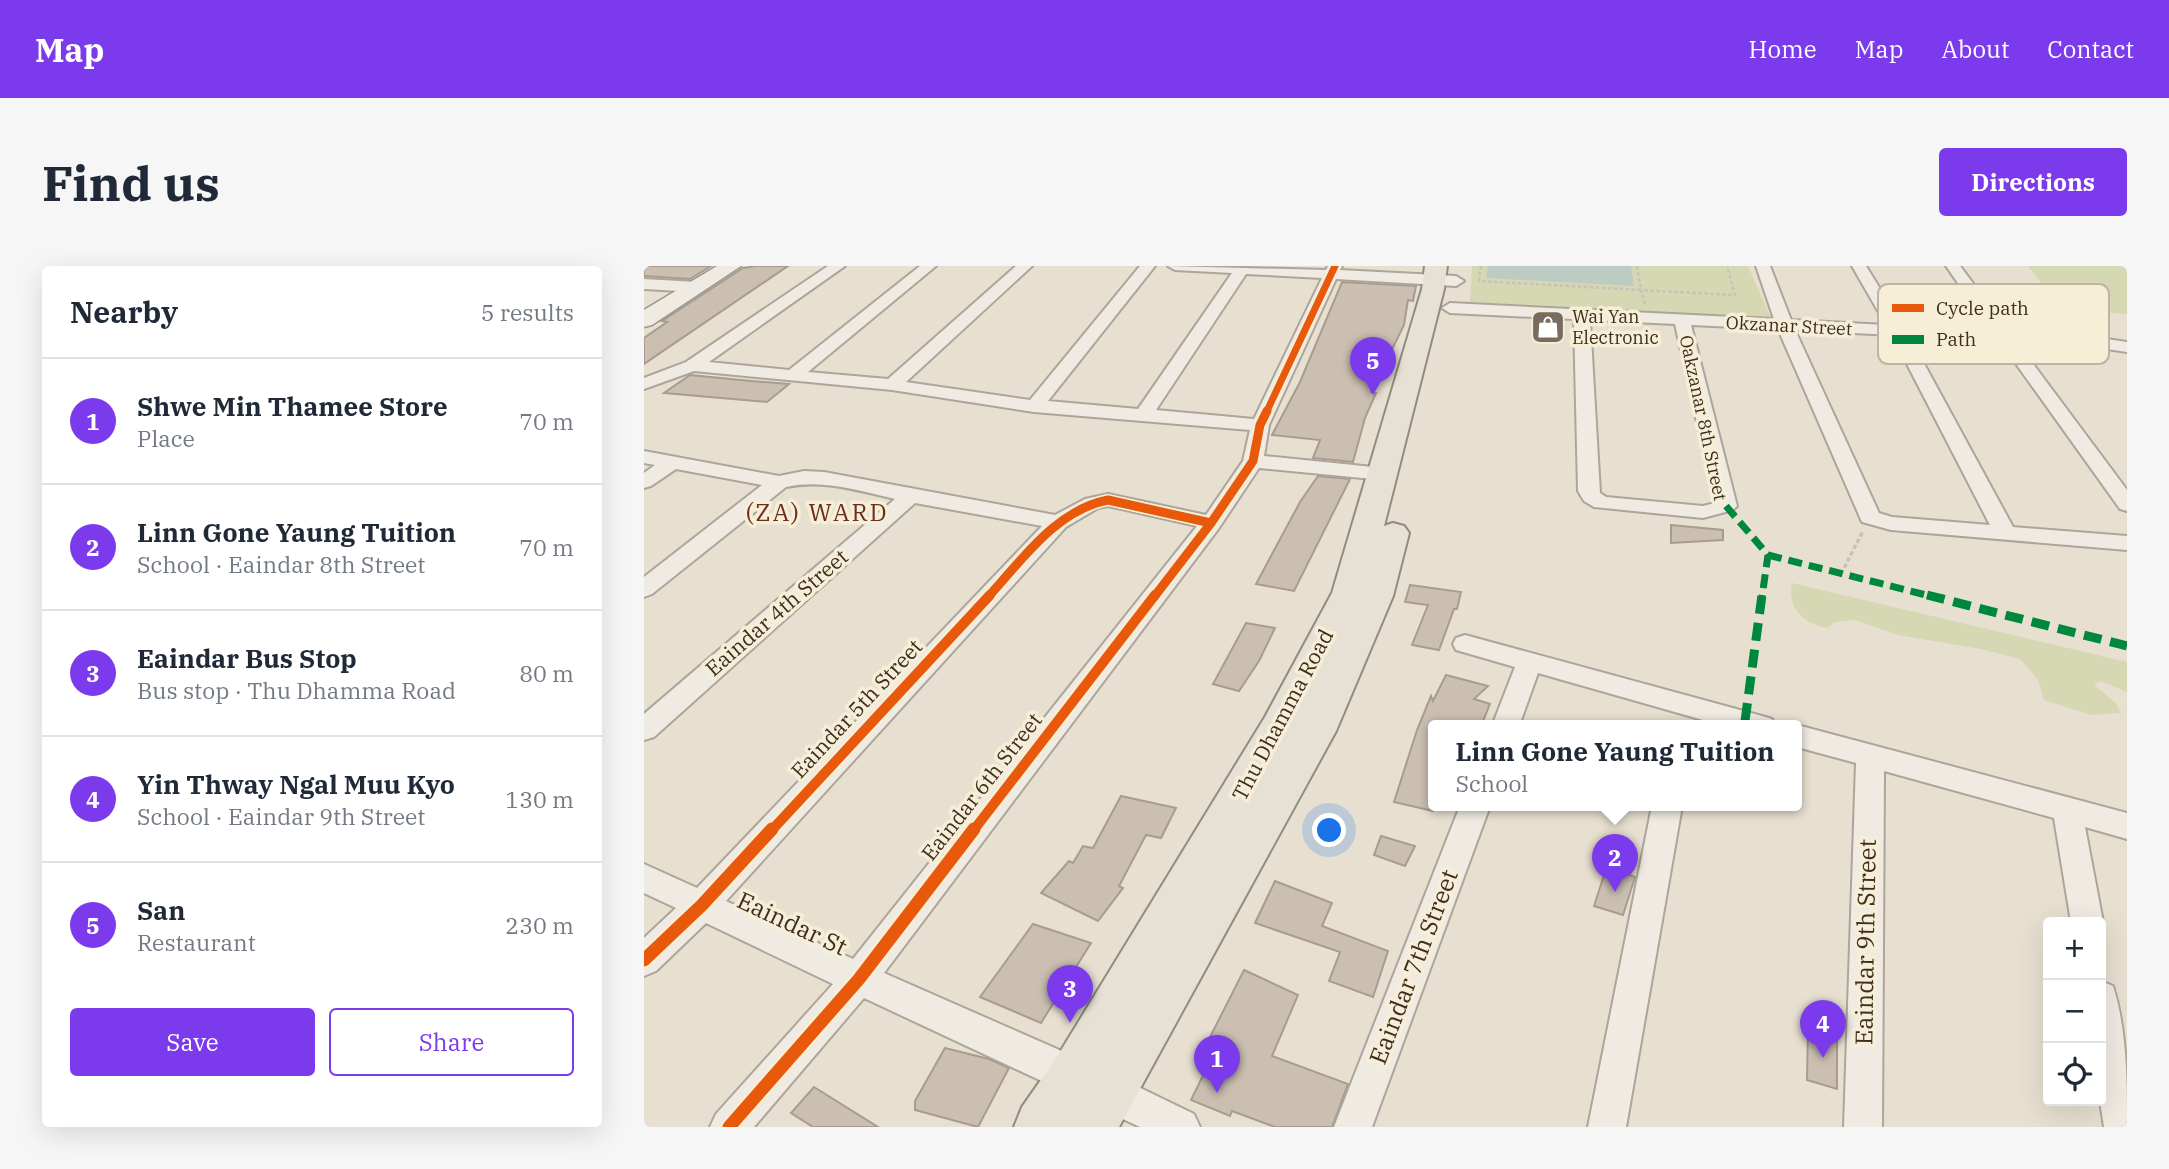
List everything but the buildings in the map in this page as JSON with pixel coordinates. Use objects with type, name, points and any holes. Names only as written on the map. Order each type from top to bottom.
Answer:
[{"type":"main road","name":"Thu Dhamma Road","points":[[1092,1099],[1349,593],[1383,474],[1452,278]]},
{"type":"main road","name":"Thu Dhamma Road","points":[[1042,1127],[1092,1099],[1316,731],[1376,596],[1408,478],[1452,278]]},
{"type":"street","points":[[644,320],[731,266]]},
{"type":"street","points":[[644,384],[692,366],[838,266]]},
{"type":"street","points":[[792,376],[929,266]]},
{"type":"street","points":[[892,385],[1025,266]]},
{"type":"street","points":[[1034,406],[1148,266]]},
{"type":"street","name":"Okzanar Street","points":[[1175,266],[1334,270],[1452,278],[1582,315],[1878,330]]},
{"type":"street","points":[[1763,266],[1785,326],[1881,520],[2127,543]]},
{"type":"street","points":[[1859,266],[1878,298]]},
{"type":"street","points":[[1953,266],[1966,284]]},
{"type":"street","points":[[1145,413],[1243,268]]},
{"type":"street","points":[[1334,270],[1260,425],[1254,461],[1383,474]]},
{"type":"street","points":[[644,284],[697,287]]},
{"type":"street","points":[[1582,315],[1588,491],[1591,497]]},
{"type":"street","name":"Oakzanar 8th Street","points":[[1591,497],[1601,502],[1703,512],[1726,506],[1682,321]]},
{"type":"street","name":"Okzanar Street","points":[[2109,344],[2127,347]]},
{"type":"street","points":[[1916,364],[2005,532]]},
{"type":"street","points":[[2026,364],[2127,505]]},
{"type":"street","points":[[692,366],[892,385],[1034,406],[1145,413],[1260,425]]},
{"type":"street","points":[[644,457],[779,482],[804,477],[824,478],[1058,522]]},
{"type":"street","name":"Eaindar 6th Street","points":[[729,1127],[859,979],[1211,523],[1254,461]]},
{"type":"street","points":[[644,482],[673,462]]},
{"type":"street","points":[[644,589],[779,482]]},
{"type":"street","name":"Eaindar 4th Street","points":[[644,730],[911,496]]},
{"type":"street","name":"Eaindar 5th Street","points":[[644,960],[702,905],[1058,522],[1092,503],[1108,500],[1211,523]]},
{"type":"street","points":[[1465,644],[1530,662],[1684,716],[1715,720]]},
{"type":"street","points":[[1508,720],[1530,662]]},
{"type":"street","points":[[1802,737],[2127,826]]},
{"type":"street","name":"Eaindar 9th Street","points":[[1863,1127],[1870,757]]},
{"type":"street","name":"Eaindar 7th Street","points":[[1353,1127],[1473,811]]},
{"type":"street","points":[[1606,1127],[1666,811]]},
{"type":"street","points":[[2068,812],[2086,917]]},
{"type":"street","name":"Eaindar St","points":[[644,878],[859,979],[1092,1099],[1181,1127]]},
{"type":"street","points":[[2106,1027],[2123,1127]]},
{"type":"path","points":[[1637,266],[1641,290]]},
{"type":"path","points":[[1452,278],[1735,295],[1727,266]]},
{"type":"path","points":[[1841,574],[1881,520]]},
{"type":"green space","points":[[1472,266],[1748,266],[1771,318],[1470,302]]},
{"type":"green space","points":[[2028,266],[2127,266],[2127,314],[2109,313],[2109,284],[2042,284]]},
{"type":"green space","points":[[1792,583],[2127,662],[2127,692],[2100,681],[2094,685],[2116,703],[2121,713],[2091,715],[2044,700],[2038,680],[2020,659],[1981,649],[1898,635],[1855,620],[1835,622],[1827,628],[1818,626],[1804,619],[1795,607],[1791,592]]},
{"type":"shaded area","points":[[1488,266],[1631,266],[1634,286],[1486,278]]},
{"type":"marked path","points":[[1726,506],[1768,555],[1745,720]]},
{"type":"marked path","points":[[1768,555],[2127,646]]},
{"type":"cycle path","points":[[729,1127],[859,979],[1211,523],[1253,461],[1260,425],[1335,266]]},
{"type":"cycle path","points":[[644,960],[702,905],[1058,522],[1092,503],[1108,500],[1211,523]]},
{"type":"place","name":"Wai Yan Electronic","points":[[1548,327]]},
{"type":"place","name":"San","points":[[1373,395]]},
{"type":"place","name":"Linn Gone Yaung Tuition","points":[[1615,892]]},
{"type":"place","name":"Eaindar Bus Stop","points":[[1070,1023]]},
{"type":"place","name":"Yin Thway Ngal Muu Kyo","points":[[1823,1058]]},
{"type":"place","name":"Shwe Min Thamee Store","points":[[1217,1093]]},
{"type":"district","name":"(ZA) WARD","points":[[817,513]]}]
